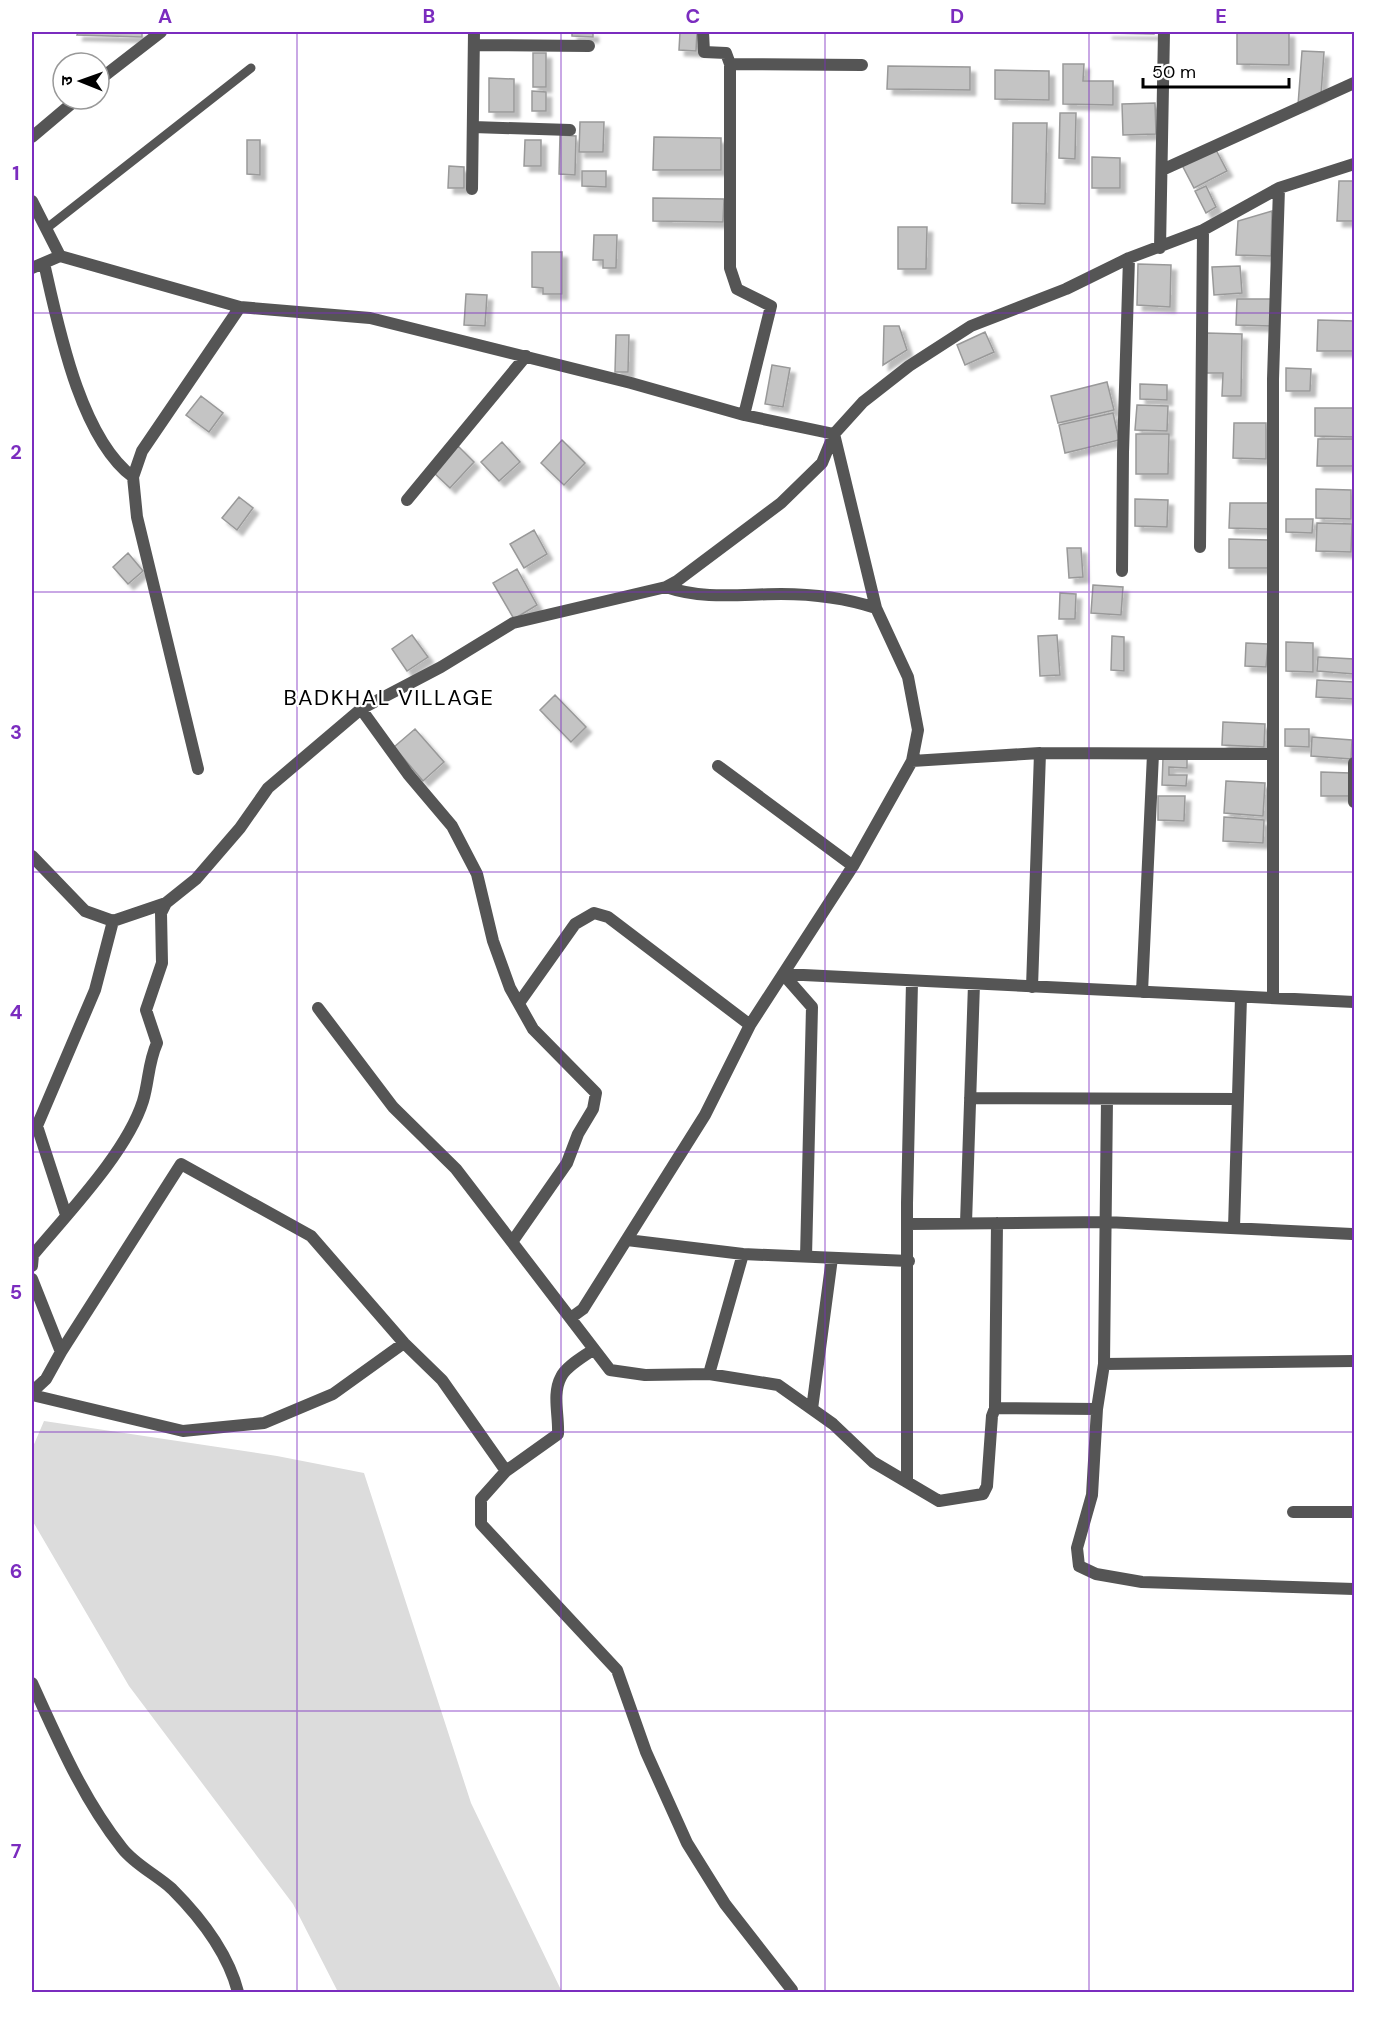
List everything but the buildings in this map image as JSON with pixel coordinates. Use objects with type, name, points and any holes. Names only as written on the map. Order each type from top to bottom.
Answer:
[{"type":"street","points":[[111,71],[161,32]]},
{"type":"street","points":[[472,189],[474,32]]},
{"type":"street","points":[[703,32],[704,51],[726,53],[730,64],[730,268],[737,289],[771,306],[744,416]]},
{"type":"street","points":[[1161,248],[1164,32]]},
{"type":"street","points":[[474,45],[589,46]]},
{"type":"street","points":[[730,64],[862,65]]},
{"type":"street","points":[[1162,170],[1354,82]]},
{"type":"street","points":[[32,137],[63,111]]},
{"type":"street","points":[[473,127],[570,130]]},
{"type":"street","points":[[32,856],[85,911],[113,921],[166,903],[196,879],[240,828],[268,788],[361,709],[441,667],[513,623],[666,587],[780,503],[822,463],[834,434],[862,402],[909,366],[971,326],[1066,289],[1129,258],[1161,248],[1203,230],[1279,188],[1354,164]]},
{"type":"street","points":[[1273,998],[1271,850],[1274,379],[1279,188]]},
{"type":"street","points":[[32,201],[60,256]]},
{"type":"street","points":[[1200,547],[1203,230]]},
{"type":"street","points":[[32,268],[60,256],[240,307],[370,318],[526,356],[744,416],[834,434]]},
{"type":"street","points":[[1122,571],[1129,258]]},
{"type":"street","points":[[44,263],[76,385],[105,445],[120,467],[133,477]]},
{"type":"street","points":[[198,769],[137,517],[133,477],[142,451],[240,307]]},
{"type":"street","points":[[407,500],[526,356]]},
{"type":"street","points":[[572,1317],[583,1309],[705,1114],[750,1024],[852,866],[912,761],[918,730],[908,676],[876,608],[834,434]]},
{"type":"street","points":[[666,587],[691,595],[780,594],[846,598],[876,608]]},
{"type":"street","points":[[361,709],[457,836],[477,874],[493,941],[519,1003],[533,1029],[593,1087],[597,1100],[578,1134],[559,1177],[512,1242]]},
{"type":"street","points":[[912,761],[1040,753],[1273,754]]},
{"type":"street","points":[[1032,987],[1040,753]]},
{"type":"street","points":[[1142,992],[1153,754]]},
{"type":"street","points":[[1354,763],[1354,802]]},
{"type":"street","points":[[718,766],[852,866]]},
{"type":"street","points":[[32,1266],[33,1255],[124,1139],[143,1100],[148,1061],[156,1042],[146,1010],[162,963],[161,913],[166,903]]},
{"type":"street","points":[[519,1003],[574,924],[594,912],[608,917],[750,1024]]},
{"type":"street","points":[[66,1215],[37,1126],[95,990],[113,921]]},
{"type":"street","points":[[783,974],[1354,1002]]},
{"type":"street","points":[[783,974],[812,1007],[806,1257]]},
{"type":"street","points":[[907,1482],[912,982]]},
{"type":"street","points":[[966,1224],[974,984]]},
{"type":"street","points":[[1234,1228],[1241,997]]},
{"type":"street","points":[[318,1008],[393,1107],[456,1169],[572,1317],[610,1370],[645,1375],[709,1374],[778,1385],[833,1424],[873,1462],[939,1501],[983,1494],[987,1486],[992,1416],[995,1408],[997,1223]]},
{"type":"street","points":[[970,1098],[1238,1099]]},
{"type":"street","points":[[1107,1099],[1104,1364],[1097,1409],[1092,1495],[1077,1548],[1079,1566],[1096,1574],[1142,1582],[1354,1589]]},
{"type":"street","points":[[404,1343],[333,1394],[264,1423],[183,1431],[32,1394],[46,1378],[181,1164],[311,1236],[404,1343],[442,1380],[506,1472]]},
{"type":"street","points":[[908,1224],[1106,1222],[1352,1234]]},
{"type":"street","points":[[627,1240],[743,1254],[909,1261]]},
{"type":"street","points":[[709,1374],[743,1254]]},
{"type":"street","points":[[812,1409],[832,1258]]},
{"type":"street","points":[[32,1279],[61,1352]]},
{"type":"street","points":[[594,1349],[561,1375],[556,1397],[559,1417],[558,1434],[506,1472],[481,1498],[481,1524],[617,1670],[646,1752],[687,1843],[725,1904],[792,1990]]},
{"type":"street","points":[[1104,1364],[1354,1361]]},
{"type":"street","points":[[995,1408],[1097,1409]]},
{"type":"street","points":[[1293,1512],[1354,1512]]},
{"type":"street","points":[[32,1683],[72,1772],[123,1850],[172,1890],[214,1939],[233,1975],[238,1992]]},
{"type":"lane","points":[[47,228],[251,68]]},
{"type":"shaded area","points":[[44,1421],[277,1456],[364,1473],[471,1803],[562,1992],[338,1992],[293,1904],[129,1686],[32,1520],[32,1449]]},
{"type":"district","name":"BADKHAL VILLAGE","points":[[389,697]]}]
